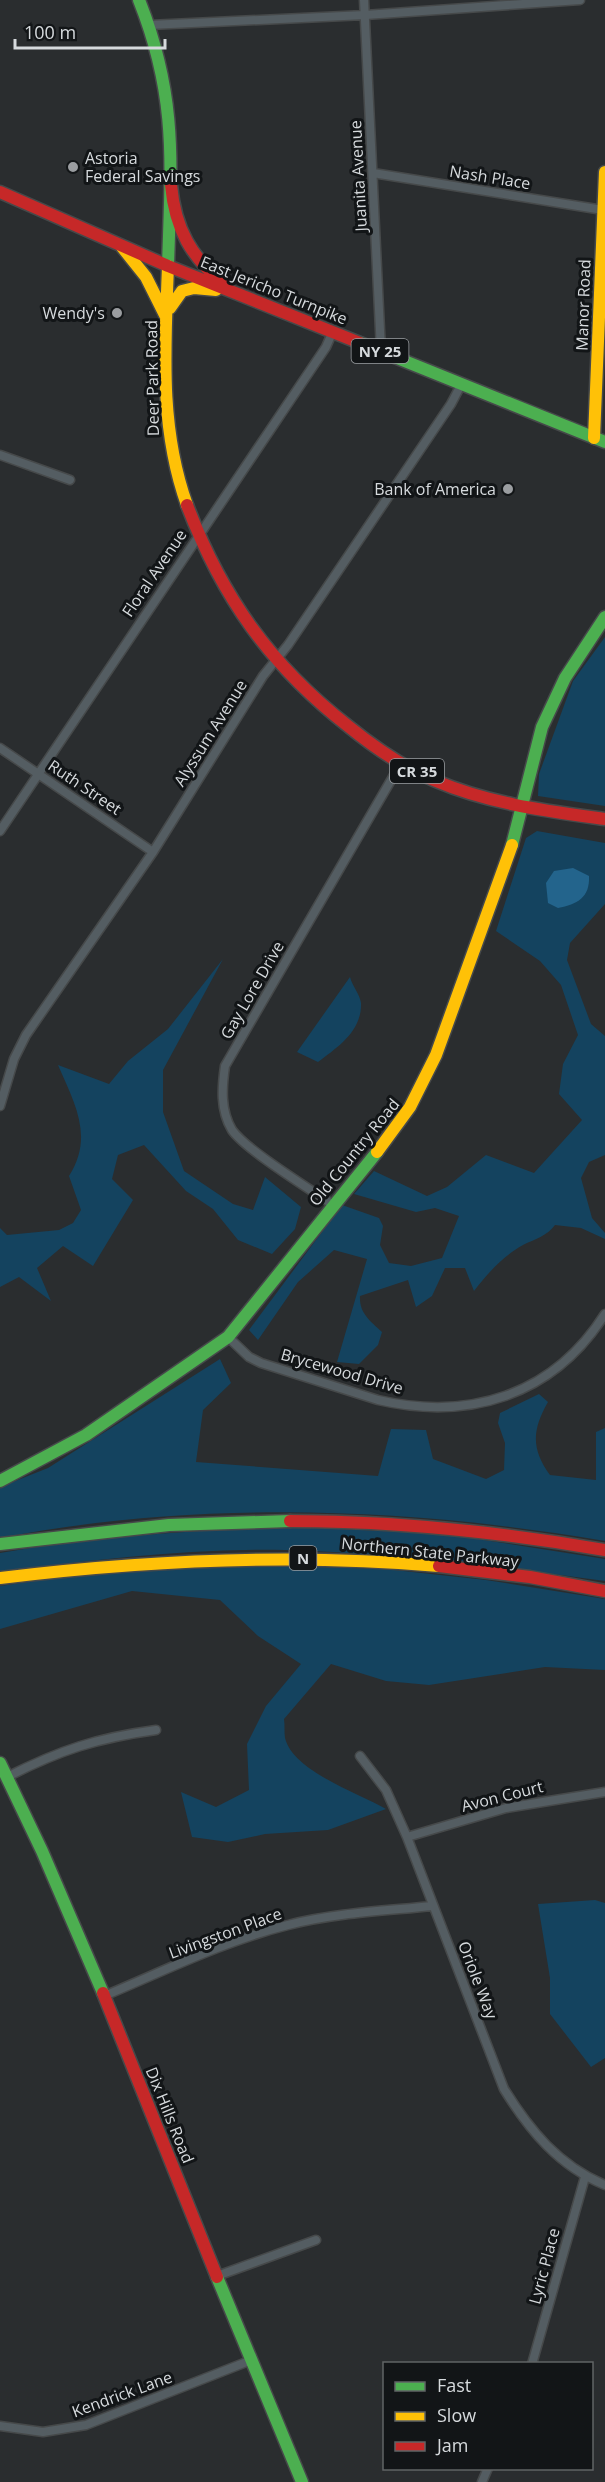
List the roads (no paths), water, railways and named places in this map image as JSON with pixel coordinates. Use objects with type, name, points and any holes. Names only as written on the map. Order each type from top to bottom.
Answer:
[{"type":"main road","name":"CR 35","points":[[139,0],[150,26],[168,104],[171,185],[168,266]]},
{"type":"main road","name":"Manor Road","points":[[599,440],[593,409],[601,312],[605,172]]},
{"type":"main road","points":[[171,185],[176,223],[186,244],[208,272],[235,293]]},
{"type":"main road","name":"East Jericho Turnpike","points":[[0,192],[168,266],[599,440]]},
{"type":"main road","points":[[119,244],[146,277],[167,318]]},
{"type":"main road","name":"Deer Park Road","points":[[168,266],[167,426],[173,462],[197,535],[235,608],[275,662],[326,711],[401,763],[437,781],[520,808],[605,819]]},
{"type":"main road","points":[[167,318],[171,302],[185,289],[203,288],[235,293]]},
{"type":"main road","name":"Old Country Road","points":[[0,1481],[86,1435],[228,1337],[378,1151],[419,1095],[480,939],[509,853],[537,741],[546,718],[591,635],[605,617]]},
{"type":"main road","name":"Northern State Parkway","points":[[0,1544],[87,1533],[225,1522],[316,1521],[481,1531],[605,1550]]},
{"type":"main road","name":"Northern State Parkway","points":[[0,1578],[136,1561],[360,1559],[479,1571],[605,1591]]},
{"type":"main road","name":"Dix Hills Road","points":[[0,1763],[104,1996],[249,2361],[302,2482]]},
{"type":"street","name":"Juanita Avenue","points":[[364,0],[381,351]]},
{"type":"street","points":[[150,26],[365,15],[580,0]]},
{"type":"street","name":"Nash Place","points":[[373,173],[603,210]]},
{"type":"street","name":"Floral Avenue","points":[[0,831],[197,535],[326,347],[333,331]]},
{"type":"street","name":"Alyssum Avenue","points":[[0,1106],[14,1059],[26,1035],[153,852],[275,662],[426,441],[461,385]]},
{"type":"street","points":[[0,455],[70,480]]},
{"type":"street","name":"Ruth Street","points":[[0,748],[153,852]]},
{"type":"street","name":"Gay Lore Drive","points":[[333,1205],[249,1146],[232,1130],[225,1112],[222,1090],[225,1066],[401,763]]},
{"type":"street","name":"Brycewood Drive","points":[[228,1337],[249,1357],[272,1367],[397,1405],[447,1408],[499,1400],[525,1389],[578,1349],[605,1314]]},
{"type":"street","points":[[7,1777],[88,1741],[156,1730]]},
{"type":"street","name":"Oriole Way","points":[[360,1756],[386,1790],[407,1837],[504,2089],[523,2120],[544,2145],[585,2177],[605,2185]]},
{"type":"street","name":"Avon Court","points":[[407,1837],[506,1808],[605,1792]]},
{"type":"street","name":"Livingston Place","points":[[104,1996],[254,1935],[350,1914],[433,1906]]},
{"type":"street","name":"Lyric Place","points":[[533,2362],[585,2177]]},
{"type":"street","points":[[217,2276],[316,2240]]},
{"type":"street","name":"Kendrick Lane","points":[[0,2426],[42,2432],[86,2426],[249,2361]]},
{"type":"place","name":"Astoria Federal Savings","points":[[73,167]]},
{"type":"place","name":"Wendy's","points":[[117,313]]},
{"type":"place","name":"Bank of America","points":[[508,489]]}]
